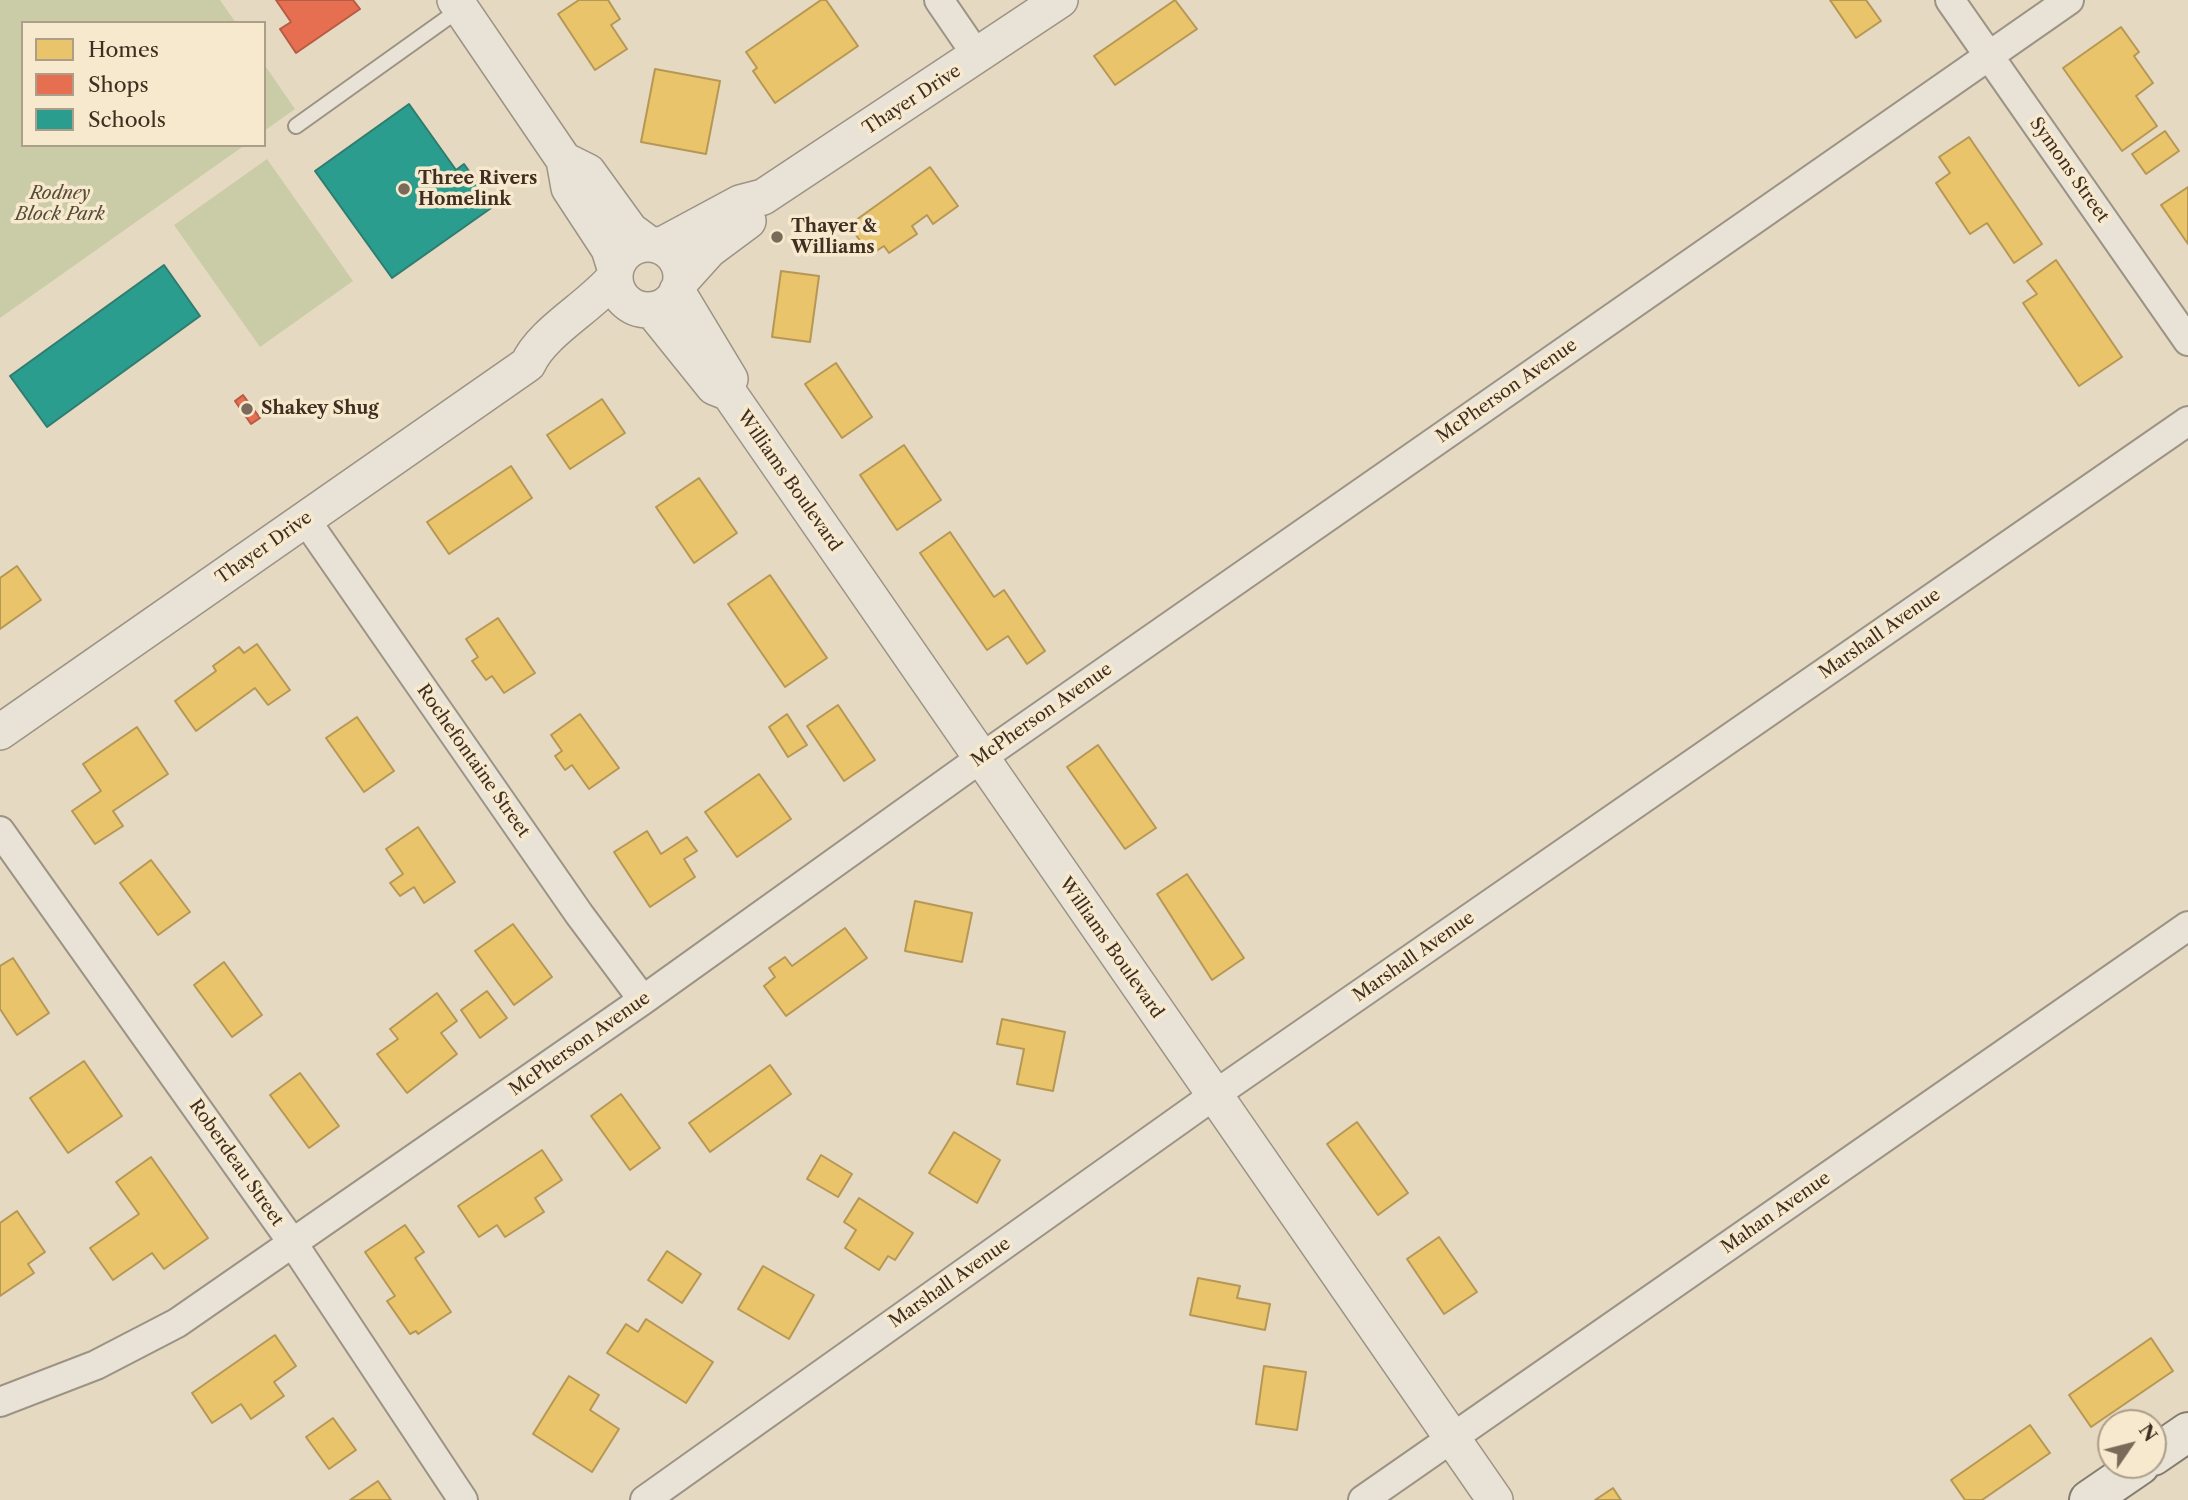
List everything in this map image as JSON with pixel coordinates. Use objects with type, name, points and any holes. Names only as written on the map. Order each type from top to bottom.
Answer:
[{"type":"main road","points":[[2167,1446],[2188,1432]]},
{"type":"main road","points":[[2089,1500],[2120,1479]]},
{"type":"street","points":[[939,0],[978,57]]},
{"type":"street","name":"Thayer Drive","points":[[654,245],[740,203],[763,197],[978,57],[1060,0]]},
{"type":"street","name":"Symons Street","points":[[1950,0],[2188,341]]},
{"type":"street","name":"McPherson Avenue","points":[[0,1402],[96,1365],[177,1323],[643,1000],[981,758],[2069,0]]},
{"type":"street","points":[[458,4],[565,160],[569,188],[609,249],[623,299],[661,298],[676,260],[630,230],[588,172],[565,160]]},
{"type":"street","name":"Thayer Drive","points":[[528,363],[545,365],[591,333],[661,298],[709,250],[750,219],[763,197]]},
{"type":"street","points":[[615,273],[628,250],[654,245]]},
{"type":"street","name":"Thayer Drive","points":[[0,732],[528,363],[535,348],[597,298],[615,273]]},
{"type":"street","name":"Williams Boulevard","points":[[661,298],[730,376],[729,393],[1495,1500]]},
{"type":"street","name":"Marshall Avenue","points":[[645,1500],[1213,1096],[2188,421]]},
{"type":"street","name":"Rochefontaine Street","points":[[305,519],[579,914],[643,1000]]},
{"type":"street","name":"Roberdeau Street","points":[[0,831],[292,1242],[463,1500]]},
{"type":"street","name":"Mahan Avenue","points":[[1363,1500],[2188,926]]},
{"type":"lane","points":[[296,126],[458,4]]},
{"type":"green space","name":"Rodney Block Park","points":[[0,0],[220,0],[235,21],[21,21],[21,147],[242,147],[0,318]]},
{"type":"green space","points":[[266,67],[295,109],[266,130]]},
{"type":"green space","points":[[267,159],[353,281],[260,347],[174,225]]},
{"type":"building: Homes","points":[[579,0],[608,0],[620,19],[611,25],[627,49],[595,70],[558,14]]},
{"type":"building: Homes","points":[[821,0],[826,0],[858,46],[775,103],[753,71],[757,68],[746,52]]},
{"type":"building: Homes","points":[[1175,0],[1197,29],[1115,85],[1094,56]]},
{"type":"building: Homes","points":[[1830,0],[1866,0],[1881,21],[1856,38]]},
{"type":"building: Homes","points":[[2121,27],[2139,52],[2134,56],[2153,83],[2136,96],[2157,126],[2122,151],[2063,68]]},
{"type":"building: Homes","points":[[655,69],[720,81],[706,154],[641,142]]},
{"type":"building: Homes","points":[[2165,131],[2179,151],[2146,174],[2132,154]]},
{"type":"building: Homes","points":[[1969,137],[2042,244],[2014,263],[1987,223],[1970,234],[1936,183],[1950,173],[1939,157]]},
{"type":"building: Homes","points":[[930,167],[958,206],[933,224],[927,215],[912,226],[917,234],[889,253],[884,246],[870,255],[849,225]]},
{"type":"building: Homes","points":[[2188,187],[2188,244],[2161,205]]},
{"type":"building: Homes","points":[[2056,260],[2122,357],[2079,386],[2023,303],[2037,294],[2027,281]]},
{"type":"building: Homes","points":[[781,271],[819,276],[810,342],[772,337]]},
{"type":"building: Homes","points":[[836,363],[872,417],[842,438],[805,384]]},
{"type":"building: Homes","points":[[602,399],[625,433],[570,469],[547,435]]},
{"type":"building: Homes","points":[[904,445],[941,500],[897,530],[860,475]]},
{"type":"building: Homes","points":[[511,466],[532,498],[449,554],[427,522]]},
{"type":"building: Homes","points":[[699,478],[737,533],[694,563],[656,507]]},
{"type":"building: Homes","points":[[950,532],[994,597],[1004,590],[1045,651],[1027,664],[1008,636],[987,650],[920,553]]},
{"type":"building: Homes","points":[[17,566],[41,600],[0,629],[0,578]]},
{"type":"building: Homes","points":[[770,575],[827,658],[785,687],[728,604]]},
{"type":"building: Homes","points":[[498,618],[535,673],[504,693],[492,676],[486,680],[472,661],[478,657],[466,639]]},
{"type":"building: Homes","points":[[257,644],[290,690],[268,705],[255,688],[196,731],[175,701],[216,671],[213,666],[239,647],[244,653]]},
{"type":"building: Homes","points":[[838,705],[875,760],[844,781],[807,726]]},
{"type":"building: Homes","points":[[580,714],[619,768],[589,789],[572,765],[565,770],[555,756],[562,751],[551,735]]},
{"type":"building: Homes","points":[[787,714],[807,745],[788,757],[769,727]]},
{"type":"building: Homes","points":[[357,717],[394,771],[364,792],[326,738]]},
{"type":"building: Homes","points":[[137,727],[168,774],[113,811],[123,826],[95,844],[72,811],[101,791],[83,764]]},
{"type":"building: Homes","points":[[1098,745],[1156,828],[1125,849],[1067,767]]},
{"type":"building: Homes","points":[[759,774],[791,819],[737,857],[705,812]]},
{"type":"building: Homes","points":[[418,827],[455,882],[424,903],[414,887],[400,896],[390,883],[403,874],[386,849]]},
{"type":"building: Homes","points":[[647,831],[661,854],[687,837],[697,851],[684,859],[695,877],[650,907],[614,852]]},
{"type":"building: Homes","points":[[151,860],[190,912],[158,935],[120,883]]},
{"type":"building: Homes","points":[[1187,874],[1244,958],[1212,980],[1157,894]]},
{"type":"building: Homes","points":[[915,901],[972,913],[962,962],[905,951]]},
{"type":"building: Homes","points":[[513,924],[552,977],[514,1005],[475,951]]},
{"type":"building: Homes","points":[[845,928],[867,958],[786,1016],[764,986],[775,977],[769,968],[785,957],[792,966]]},
{"type":"building: Homes","points":[[13,958],[49,1013],[17,1035],[0,1009],[0,966]]},
{"type":"building: Homes","points":[[224,962],[262,1015],[232,1037],[194,985]]},
{"type":"building: Homes","points":[[487,991],[507,1018],[480,1038],[461,1010]]},
{"type":"building: Homes","points":[[437,993],[457,1021],[441,1033],[457,1054],[407,1093],[377,1054],[398,1039],[390,1029]]},
{"type":"building: Homes","points":[[1002,1019],[1065,1032],[1053,1091],[1017,1084],[1024,1049],[997,1044]]},
{"type":"building: Homes","points":[[84,1061],[122,1116],[68,1153],[30,1098]]},
{"type":"building: Homes","points":[[770,1065],[791,1094],[710,1152],[689,1123]]},
{"type":"building: Homes","points":[[300,1073],[339,1126],[309,1148],[270,1095]]},
{"type":"building: Homes","points":[[621,1094],[660,1148],[630,1170],[591,1116]]},
{"type":"building: Homes","points":[[1357,1122],[1408,1193],[1378,1215],[1327,1144]]},
{"type":"building: Homes","points":[[954,1132],[1000,1160],[977,1203],[929,1173]]},
{"type":"building: Homes","points":[[542,1150],[562,1180],[535,1198],[544,1212],[505,1237],[497,1225],[479,1237],[458,1206]]},
{"type":"building: Homes","points":[[821,1155],[852,1174],[838,1197],[807,1179]]},
{"type":"building: Homes","points":[[151,1157],[208,1238],[164,1269],[152,1253],[113,1280],[90,1248],[139,1214],[116,1182]]},
{"type":"building: Homes","points":[[859,1198],[913,1233],[895,1260],[888,1256],[879,1270],[845,1248],[856,1230],[844,1222]]},
{"type":"building: Homes","points":[[17,1211],[45,1252],[28,1264],[34,1273],[0,1296],[0,1223]]},
{"type":"building: Homes","points":[[405,1225],[424,1252],[415,1258],[451,1312],[418,1334],[416,1331],[410,1334],[387,1301],[395,1296],[365,1252]]},
{"type":"building: Homes","points":[[1439,1237],[1477,1292],[1444,1314],[1407,1259]]},
{"type":"building: Homes","points":[[667,1251],[701,1274],[682,1303],[648,1280]]},
{"type":"building: Homes","points":[[763,1266],[814,1295],[789,1339],[738,1309]]},
{"type":"building: Homes","points":[[1198,1278],[1240,1286],[1237,1298],[1270,1304],[1265,1330],[1190,1315]]},
{"type":"building: Homes","points":[[646,1319],[713,1362],[686,1403],[607,1353],[626,1324],[638,1332]]},
{"type":"building: Homes","points":[[275,1335],[296,1366],[274,1382],[284,1396],[251,1419],[241,1404],[212,1423],[192,1393]]},
{"type":"building: Homes","points":[[2151,1338],[2173,1371],[2117,1409],[2097,1409],[2097,1423],[2091,1427],[2069,1395]]},
{"type":"building: Homes","points":[[1264,1366],[1306,1372],[1297,1430],[1256,1424]]},
{"type":"building: Homes","points":[[569,1376],[599,1395],[590,1410],[619,1429],[592,1472],[533,1434]]},
{"type":"building: Homes","points":[[333,1418],[356,1450],[329,1469],[306,1437]]},
{"type":"building: Homes","points":[[2030,1425],[2050,1453],[1982,1500],[1965,1500],[1951,1480]]},
{"type":"building: Homes","points":[[378,1481],[391,1500],[350,1500]]},
{"type":"building: Homes","points":[[1613,1488],[1621,1500],[1595,1500]]},
{"type":"building: Shops","points":[[276,0],[353,0],[360,9],[296,53],[280,29],[291,22]]},
{"type":"building: Shops","name":"Shakey Shug","points":[[243,395],[260,418],[251,424],[235,401]]},
{"type":"building: Schools","name":"Three Rivers Homelink","points":[[409,104],[456,170],[464,164],[494,206],[392,278],[315,171]]},
{"type":"building: Schools","points":[[164,265],[200,316],[47,427],[10,376]]},
{"type":"place","name":"Three Rivers Homelink","points":[[404,189]]},
{"type":"place","name":"Thayer & Williams","points":[[777,237]]},
{"type":"place","name":"Shakey Shug","points":[[247,409]]}]
